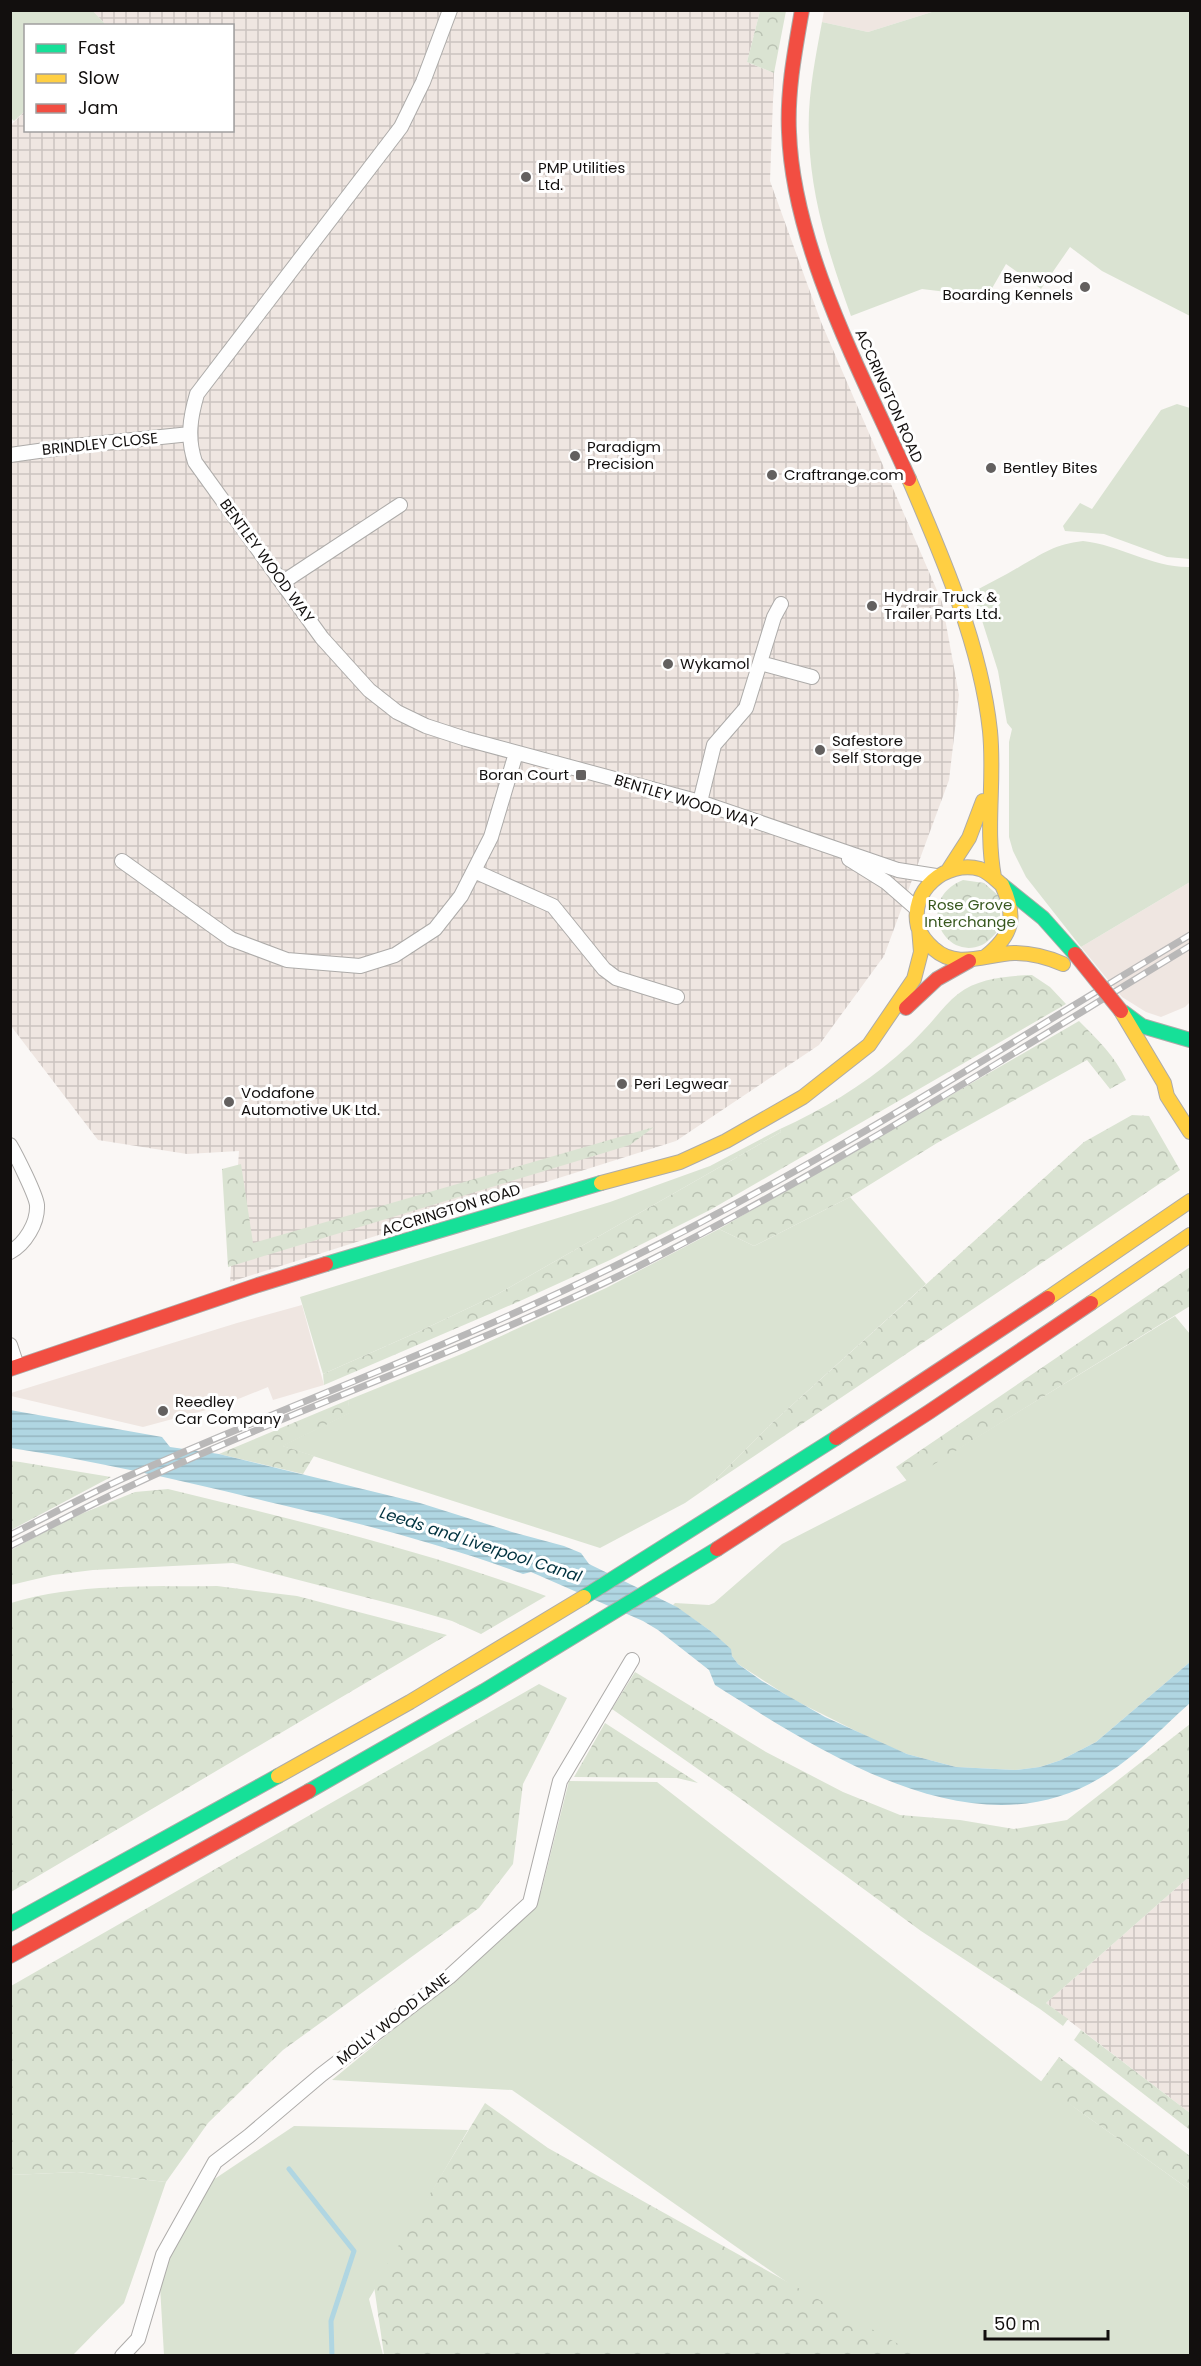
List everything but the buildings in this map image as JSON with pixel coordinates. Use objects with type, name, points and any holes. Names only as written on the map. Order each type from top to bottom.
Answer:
[{"type":"main road","name":"ACCRINGTON ROAD","points":[[802,10],[790,80],[790,148],[797,195],[811,251],[830,301],[934,539],[965,624],[975,659],[991,754],[988,790],[989,856],[998,881]]},
{"type":"main road","name":"ACCRINGTON ROAD","points":[[942,873],[969,838],[988,790]]},
{"type":"main road","points":[[1167,1096],[1164,1083],[1121,1011],[1075,954],[1031,906],[980,869],[964,867],[942,873],[927,885],[920,897],[917,909],[919,928],[926,943],[938,954],[953,960],[969,961],[1003,954],[1034,954],[1063,964],[1089,987],[1104,1005],[1152,1082],[1167,1096],[1191,1132]]},
{"type":"main road","points":[[985,957],[997,949],[1006,937],[1011,924],[1010,898],[998,881]]},
{"type":"main road","name":"ACCRINGTON ROAD","points":[[876,1036],[914,979],[921,952],[919,928]]},
{"type":"main road","name":"ACCRINGTON ROAD","points":[[14,1368],[258,1286],[552,1196],[680,1161],[763,1121],[803,1097],[839,1070],[937,979],[969,961]]},
{"type":"main road","points":[[1121,1011],[1142,1026],[1191,1040]]},
{"type":"main road","points":[[10,1924],[368,1726],[658,1553],[795,1467],[1191,1201]]},
{"type":"main road","points":[[10,1956],[253,1822],[484,1690],[687,1568],[938,1407],[1191,1235]]},
{"type":"street","name":"BENTLEY WOOD WAY","points":[[450,10],[423,82],[401,127],[197,394],[190,420],[190,447],[195,462],[322,638],[369,690],[397,712],[426,726],[516,753],[700,802],[898,870],[942,873]]},
{"type":"street","name":"BRINDLEY CLOSE","points":[[10,455],[190,434]]},
{"type":"street","points":[[283,582],[400,505]]},
{"type":"street","points":[[700,802],[714,745],[746,708],[781,604]]},
{"type":"street","points":[[760,663],[812,677]]},
{"type":"street","points":[[122,861],[231,939],[287,960],[360,966],[395,955],[435,929],[461,896],[491,837],[516,753]]},
{"type":"street","name":"BENTLEY WOOD WAY","points":[[829,847],[886,882],[917,909]]},
{"type":"street","points":[[474,871],[553,906],[604,969],[616,978],[677,997]]},
{"type":"street","points":[[10,1145],[37,1204],[33,1227],[18,1248],[10,1252]]},
{"type":"street","points":[[10,1345],[14,1368]]},
{"type":"street","name":"MOLLY WOOD LANE","points":[[122,2355],[138,2339],[163,2255],[215,2162],[321,2075],[449,1977],[530,1903],[560,1781],[629,1665]]},
{"type":"shaded area","points":[[93,11],[760,11],[747,62],[774,73],[770,181],[821,322],[942,602],[959,695],[949,780],[884,956],[819,1045],[676,1141],[230,1282],[239,1151],[187,1154],[98,1140],[11,1026],[11,125],[24,112],[24,132],[234,132],[234,24],[105,24]]},
{"type":"shaded area","points":[[824,11],[935,11],[868,32],[822,22]]},
{"type":"shaded area","points":[[1190,882],[1190,1002],[1185,1007],[1161,1017],[1146,1012],[1122,997],[1081,947]]},
{"type":"shaded area","points":[[302,1305],[324,1385],[273,1400],[268,1387],[221,1406],[143,1427],[11,1396],[11,1393]]},
{"type":"shaded area","points":[[1190,1876],[1190,2113],[1046,2003]]},
{"type":"green space","points":[[11,11],[93,11],[105,24],[24,24],[24,112],[14,121],[11,118]]},
{"type":"green space","points":[[760,11],[786,11],[774,73],[747,62]]},
{"type":"green space","points":[[935,11],[1190,11],[1190,316],[1102,271],[1070,247],[1041,289],[1006,264],[987,297],[922,289],[851,316],[823,228],[813,183],[809,123],[810,94],[822,22],[868,32]]},
{"type":"green space","points":[[1177,404],[1190,408],[1190,559],[1167,557],[1104,534],[1065,531],[1063,526],[1080,503],[1092,509],[1161,410]]},
{"type":"green space","points":[[1083,541],[1097,543],[1163,564],[1190,567],[1190,882],[1081,947],[1026,877],[1013,851],[1009,837],[1009,742],[1012,729],[1007,723],[998,671],[973,592],[1049,550],[1064,544]]},
{"type":"green space","name":"Rose Grove Interchange","points":[[963,880],[984,883],[1000,897],[1000,929],[982,945],[968,948],[955,945],[946,937],[939,926],[937,913],[940,901],[948,889]]},
{"type":"green space","points":[[1032,975],[1050,987],[1066,1004],[710,1210],[610,1260],[520,1301],[324,1385],[323,1374],[496,1295],[781,1132],[780,1129],[841,1097],[897,1056],[917,1038],[949,1002],[974,984],[993,979]]},
{"type":"green space","points":[[1079,1021],[1111,1056],[1126,1080],[1110,1089],[1087,1060],[937,1143],[850,1197],[754,1246],[719,1229]]},
{"type":"green space","points":[[1132,1115],[1149,1116],[1180,1170],[708,1487],[771,1424],[1084,1142]]},
{"type":"green space","points":[[654,1127],[630,1145],[228,1267],[222,1169],[241,1164],[253,1243]]},
{"type":"green space","points":[[780,1129],[781,1132],[496,1295],[323,1374],[300,1297],[610,1202],[710,1166]]},
{"type":"green space","points":[[850,1197],[926,1284],[771,1424],[708,1487],[685,1503],[600,1548],[282,1446],[349,1413],[348,1400],[464,1353],[606,1288],[719,1229],[754,1246]]},
{"type":"green space","points":[[1190,1267],[1190,1306],[907,1481],[896,1467]]},
{"type":"green space","points":[[1175,1316],[1190,1334],[1190,1662],[1096,1742],[1061,1760],[1040,1767],[1015,1770],[956,1767],[907,1754],[794,1700],[738,1664],[730,1649],[712,1632],[673,1605],[675,1603],[709,1605],[714,1603],[782,1544],[907,1480]]},
{"type":"green space","points":[[348,1400],[350,1413],[283,1446],[314,1456],[303,1474],[219,1454]]},
{"type":"green space","points":[[11,1461],[20,1462],[111,1477],[11,1530]]},
{"type":"green space","points":[[168,1489],[406,1550],[546,1596],[481,1634],[452,1621],[411,1609],[233,1563],[93,1570],[53,1575],[11,1585],[11,1550],[66,1520],[135,1492]]},
{"type":"green space","points":[[217,1586],[297,1596],[447,1635],[11,1892],[11,1603],[87,1589]]},
{"type":"green space","points":[[635,1672],[766,1752],[843,1792],[900,1815],[960,1820],[1014,1829],[1067,1820],[1190,1724],[1190,1876],[1046,2003],[1068,2019],[1063,2026],[921,1931],[738,1797],[612,1709]]},
{"type":"green space","points":[[539,1684],[567,1698],[523,1784],[513,1864],[479,1908],[283,2050],[208,2123],[166,2182],[77,2172],[11,2175],[11,1986]]},
{"type":"green space","points":[[605,1723],[698,1783],[677,1778],[574,1777]]},
{"type":"green space","points":[[569,1781],[657,1782],[1078,2110],[1190,2190],[1190,2355],[891,2355],[512,2090],[332,2080],[467,1969],[541,1892]]},
{"type":"green space","points":[[1081,2030],[1190,2113],[1190,2130],[1074,2040]]},
{"type":"green space","points":[[1059,2057],[1190,2156],[1190,2190],[1040,2083]]},
{"type":"green space","points":[[485,2103],[548,2148],[918,2355],[384,2355],[374,2286]]},
{"type":"green space","points":[[294,2126],[468,2130],[369,2299],[383,2355],[164,2355],[159,2269],[201,2188]]},
{"type":"green space","points":[[77,2172],[166,2182],[124,2303],[73,2355],[11,2356],[11,2175]]},
{"type":"water","name":"Leeds and Liverpool Canal","points":[[10,1410],[162,1437],[170,1447],[219,1454],[420,1503],[564,1546],[581,1553],[589,1564],[677,1607],[731,1649],[732,1656],[738,1664],[762,1681],[825,1717],[907,1754],[956,1767],[1015,1770],[1040,1767],[1061,1760],[1096,1742],[1190,1662],[1190,1703],[1124,1762],[1100,1778],[1052,1799],[1002,1805],[951,1800],[900,1785],[850,1764],[802,1738],[715,1685],[709,1670],[658,1630],[643,1621],[531,1572],[523,1574],[404,1536],[181,1481],[11,1448]]},
{"type":"waterway","points":[[289,2169],[354,2251],[331,2321],[332,2356]]},
{"type":"railway","points":[[10,1535],[124,1478],[506,1317],[631,1258],[774,1183],[844,1143],[1190,935]]},
{"type":"railway","points":[[10,1546],[187,1460],[446,1353],[637,1267],[848,1152],[1190,946]]},
{"type":"traffic: fast","points":[[1002,885],[1043,918],[1075,954]]},
{"type":"traffic: fast","points":[[1123,1012],[1142,1026],[1190,1040]]},
{"type":"traffic: fast","points":[[326,1264],[601,1183]]},
{"type":"traffic: fast","points":[[584,1597],[836,1438]]},
{"type":"traffic: fast","points":[[309,1791],[484,1691],[717,1549]]},
{"type":"traffic: fast","points":[[10,1924],[278,1776]]},
{"type":"traffic: slow","points":[[909,479],[959,603],[985,699],[991,749],[990,840],[994,877]]},
{"type":"traffic: slow","points":[[949,869],[969,838],[983,801]]},
{"type":"traffic: slow","points":[[1002,885],[980,869],[967,867],[955,869],[933,881],[919,901],[917,914],[918,927],[927,942],[934,949],[952,959],[962,960],[1020,953],[1051,959],[1063,964]]},
{"type":"traffic: slow","points":[[985,957],[1002,941],[1010,925],[1010,907],[1002,885]]},
{"type":"traffic: slow","points":[[601,1183],[680,1162],[726,1141],[803,1097],[869,1045],[914,979],[921,952],[919,928]]},
{"type":"traffic: slow","points":[[1121,1011],[1164,1083],[1167,1096],[1190,1132]]},
{"type":"traffic: slow","points":[[1048,1298],[1190,1201]]},
{"type":"traffic: slow","points":[[1091,1303],[1190,1235]]},
{"type":"traffic: slow","points":[[278,1776],[410,1702],[584,1597]]},
{"type":"traffic: jam","points":[[802,10],[792,71],[789,132],[793,176],[803,220],[816,265],[851,354],[909,479]]},
{"type":"traffic: jam","points":[[1075,954],[1121,1011]]},
{"type":"traffic: jam","points":[[906,1008],[937,979],[969,961]]},
{"type":"traffic: jam","points":[[10,1369],[326,1264]]},
{"type":"traffic: jam","points":[[836,1438],[1048,1298]]},
{"type":"traffic: jam","points":[[717,1549],[929,1412],[1091,1303]]},
{"type":"traffic: jam","points":[[10,1956],[309,1791]]},
{"type":"place","name":"PMP Utilities Ltd.","points":[[526,177]]},
{"type":"place","name":"Benwood Boarding Kennels","points":[[1085,287]]},
{"type":"place","name":"Paradigm Precision","points":[[575,456]]},
{"type":"place","name":"Bentley Bites","points":[[991,468]]},
{"type":"place","name":"Craftrange.com","points":[[772,475]]},
{"type":"place","name":"Hydrair Truck & Trailer Parts Ltd.","points":[[872,606]]},
{"type":"place","name":"Wykamol","points":[[668,664]]},
{"type":"place","name":"Safestore Self Storage","points":[[820,750]]},
{"type":"place","name":"Boran Court","points":[[581,775]]},
{"type":"place","name":"Peri Legwear","points":[[622,1084]]},
{"type":"place","name":"Vodafone Automotive UK Ltd.","points":[[229,1102]]},
{"type":"place","name":"Reedley Car Company","points":[[163,1411]]}]
